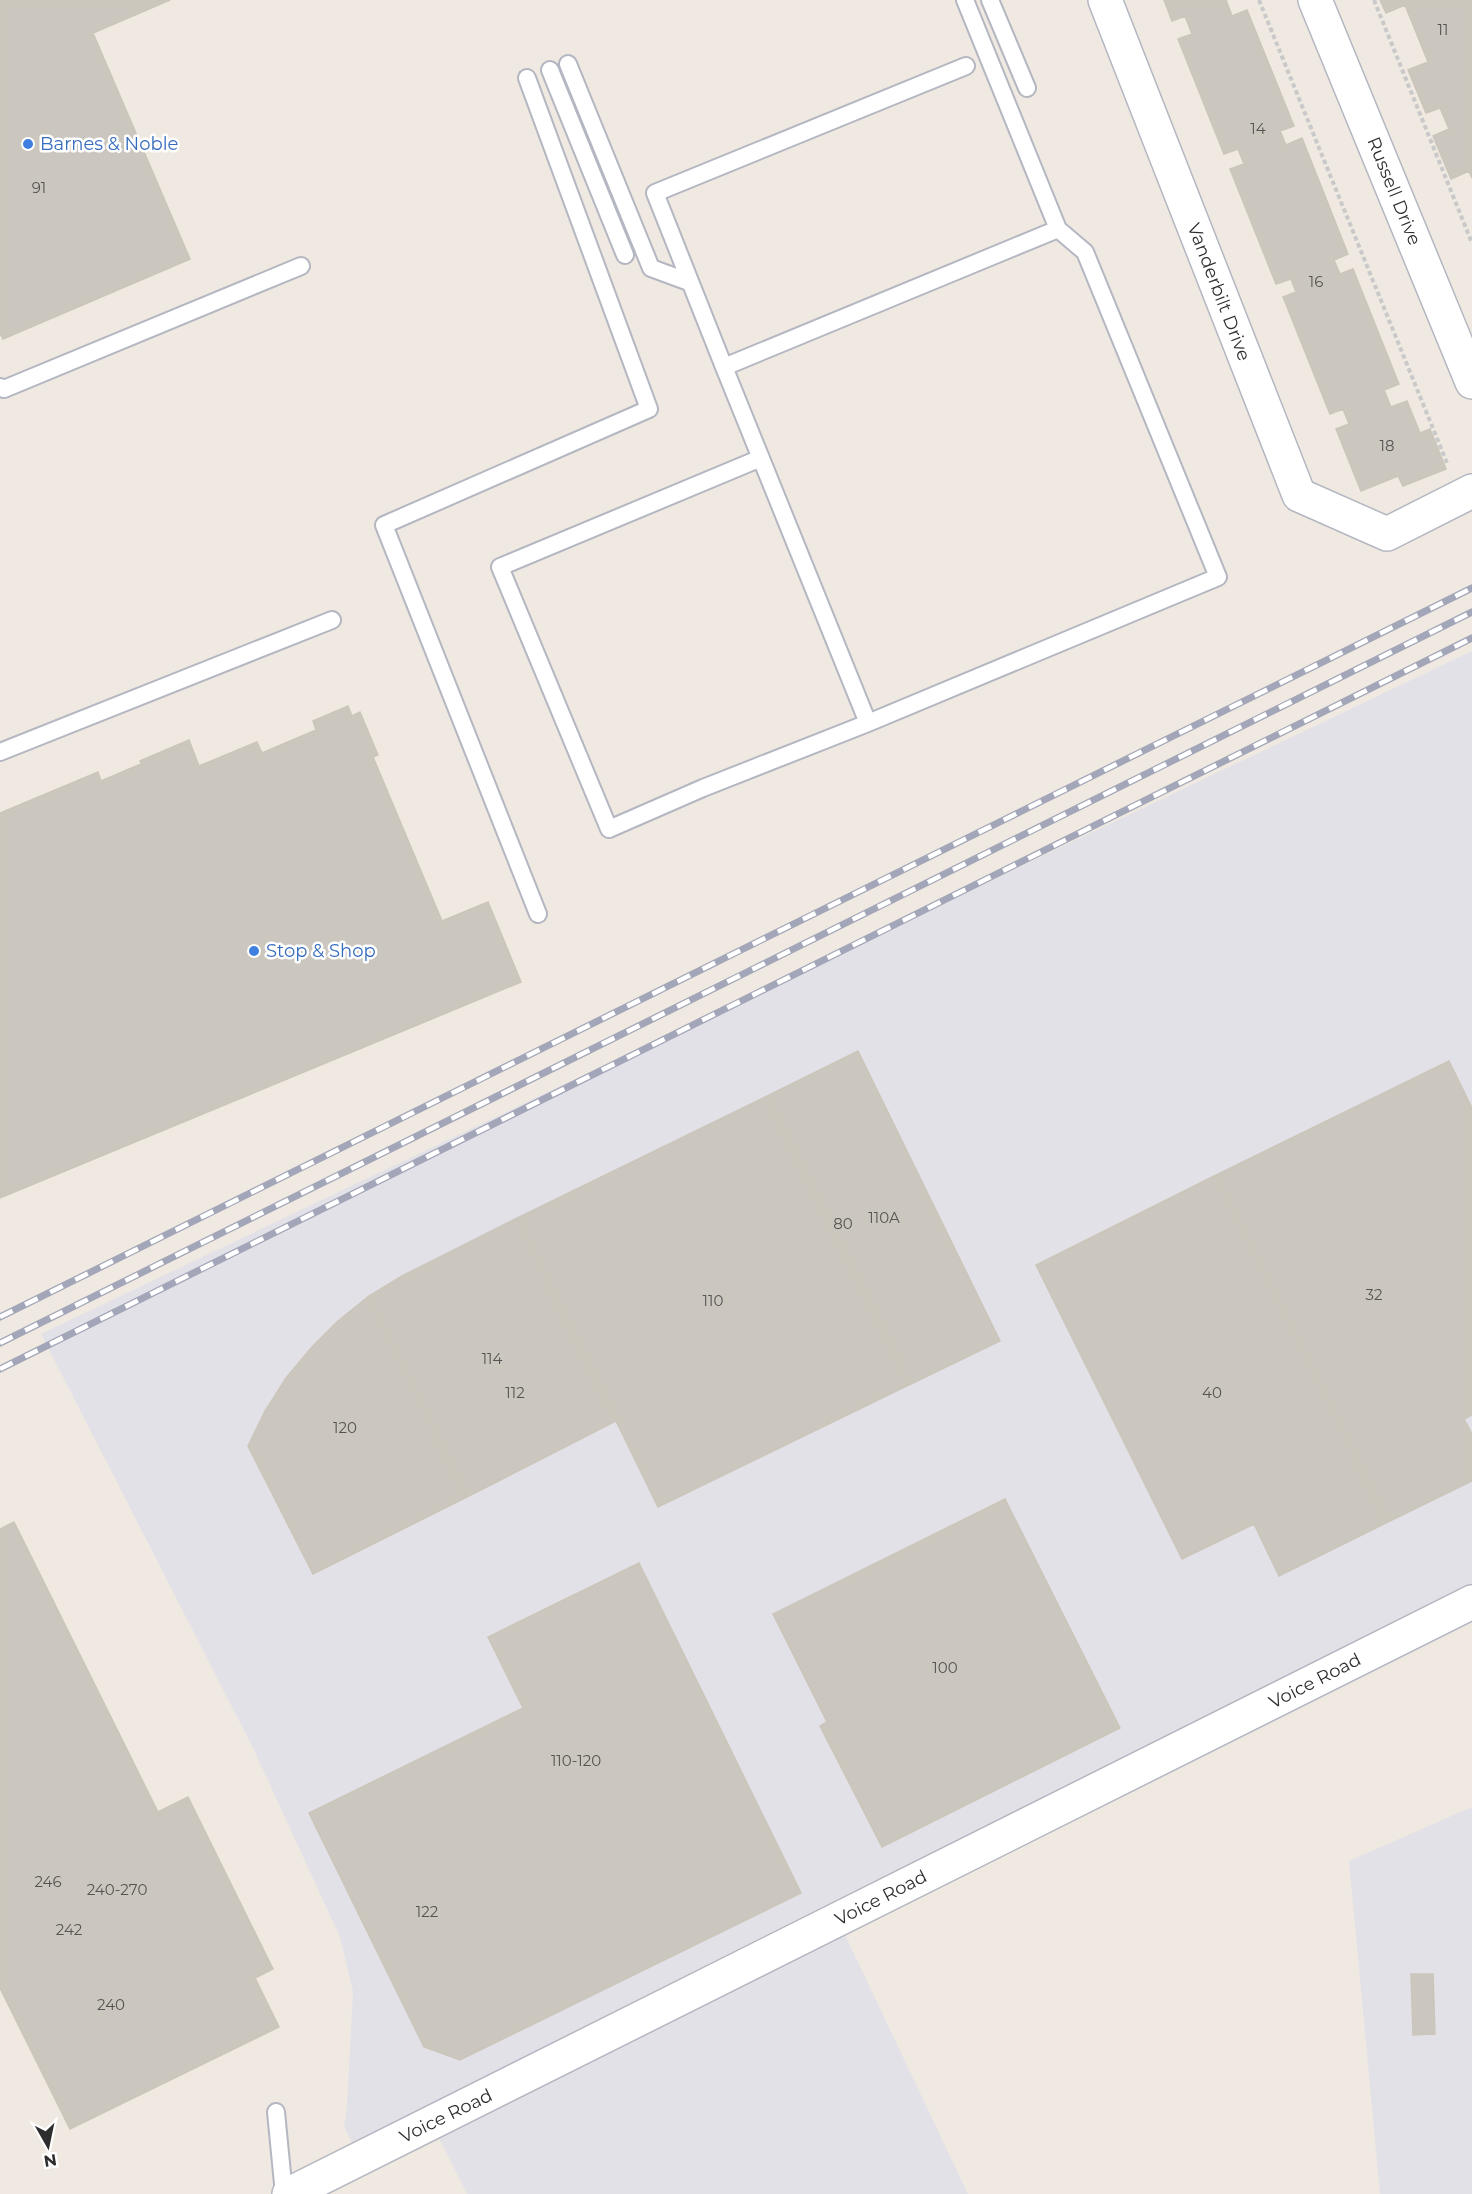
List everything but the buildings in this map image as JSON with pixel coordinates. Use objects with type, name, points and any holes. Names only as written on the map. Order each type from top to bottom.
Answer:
[{"type":"street","name":"Vanderbilt Drive","points":[[1105,0],[1299,495],[1387,534],[1472,491]]},
{"type":"street","name":"Russell Drive","points":[[1315,0],[1472,382]]},
{"type":"street","name":"Voice Road","points":[[289,2194],[1472,1602]]},
{"type":"lane","points":[[761,458],[500,567],[609,829],[703,788],[868,723],[1218,577],[1085,252],[1058,229],[965,0]]},
{"type":"lane","points":[[990,0],[1027,88]]},
{"type":"lane","points":[[568,64],[651,268],[689,282]]},
{"type":"lane","points":[[868,723],[655,193],[966,66]]},
{"type":"lane","points":[[550,70],[625,255]]},
{"type":"lane","points":[[527,78],[649,409],[384,525],[538,914]]},
{"type":"lane","points":[[724,367],[1058,229]]},
{"type":"lane","points":[[0,387],[4,389],[301,266]]},
{"type":"lane","points":[[0,752],[332,620]]},
{"type":"lane","points":[[276,2112],[284,2194]]},
{"type":"path","points":[[1259,0],[1448,465]]},
{"type":"path","points":[[1374,0],[1472,243]]},
{"type":"shaded area","points":[[1472,651],[1472,1599],[838,1920],[968,2194],[467,2194],[433,2126],[362,2162],[344,2127],[353,1992],[340,1937],[253,1748],[41,1334]]},
{"type":"shaded area","points":[[1472,1807],[1472,2194],[1380,2194],[1349,1861]]},
{"type":"railway","points":[[0,1317],[1472,588]]},
{"type":"railway","points":[[0,1343],[1472,612]]},
{"type":"railway","points":[[0,1369],[1472,638]]},
{"type":"place","name":"Barnes & Noble","points":[[28,144]]},
{"type":"place","name":"Stop & Shop","points":[[254,951]]}]
